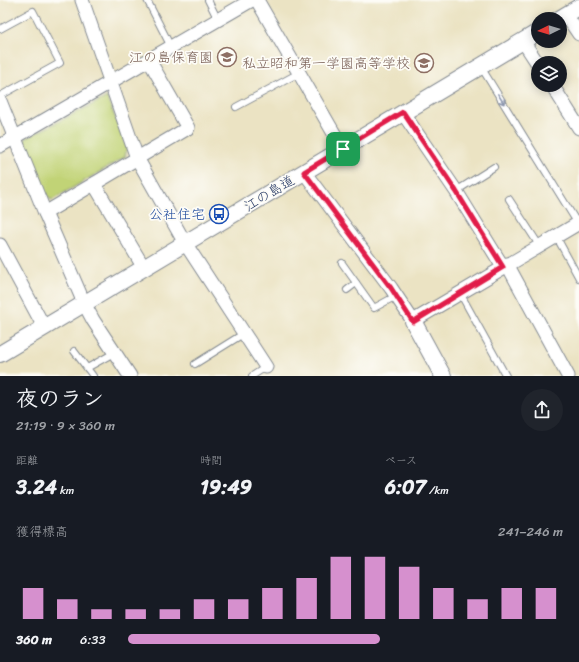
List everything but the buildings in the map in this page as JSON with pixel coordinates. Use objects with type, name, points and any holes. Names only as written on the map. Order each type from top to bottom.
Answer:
[{"type":"street","points":[[82,0],[137,158],[185,243],[266,368]]},
{"type":"street","points":[[0,146],[252,0]]},
{"type":"street","points":[[257,0],[343,149]]},
{"type":"street","points":[[568,14],[579,34]]},
{"type":"street","name":"江の島道","points":[[0,354],[531,36]]},
{"type":"street","points":[[523,40],[533,56]]},
{"type":"street","points":[[45,213],[188,128],[149,60]]},
{"type":"street","points":[[556,92],[579,128]]},
{"type":"street","points":[[0,100],[45,213],[84,303],[93,320],[130,376]]},
{"type":"street","points":[[403,112],[505,266],[568,376]]},
{"type":"street","points":[[304,172],[396,296],[413,322],[443,376]]},
{"type":"street","points":[[94,184],[144,268]]},
{"type":"street","points":[[413,322],[539,245],[579,224]]},
{"type":"street","points":[[0,245],[44,327]]},
{"type":"lane","points":[[146,0],[171,47]]},
{"type":"lane","points":[[208,0],[218,20]]},
{"type":"lane","points":[[0,29],[33,11],[60,63],[0,96]]},
{"type":"lane","points":[[481,65],[579,224]]},
{"type":"lane","points":[[236,107],[299,73]]},
{"type":"lane","points":[[456,191],[494,167]]},
{"type":"lane","points":[[509,199],[539,245]]},
{"type":"lane","points":[[556,236],[579,278]]},
{"type":"lane","points":[[342,263],[374,308],[396,296]]},
{"type":"lane","points":[[347,290],[356,283]]},
{"type":"lane","points":[[460,293],[506,376]]},
{"type":"lane","points":[[195,364],[243,334]]},
{"type":"lane","points":[[74,351],[93,376]]},
{"type":"lane","points":[[87,368],[114,353]]},
{"type":"lane","points":[[252,376],[266,368]]},
{"type":"green space","points":[[107,97],[127,147],[125,157],[52,200],[45,195],[23,145],[26,138]]},
{"type":"place","name":"江の島保育園","points":[[227,57]]},
{"type":"place","name":"私立昭和第一学園高等学校","points":[[424,63]]},
{"type":"place","name":"公社住宅","points":[[219,214]]},
{"type":"route","points":[[403,112],[456,191],[503,267],[413,322],[391,288],[304,172],[343,149],[403,112]]}]
